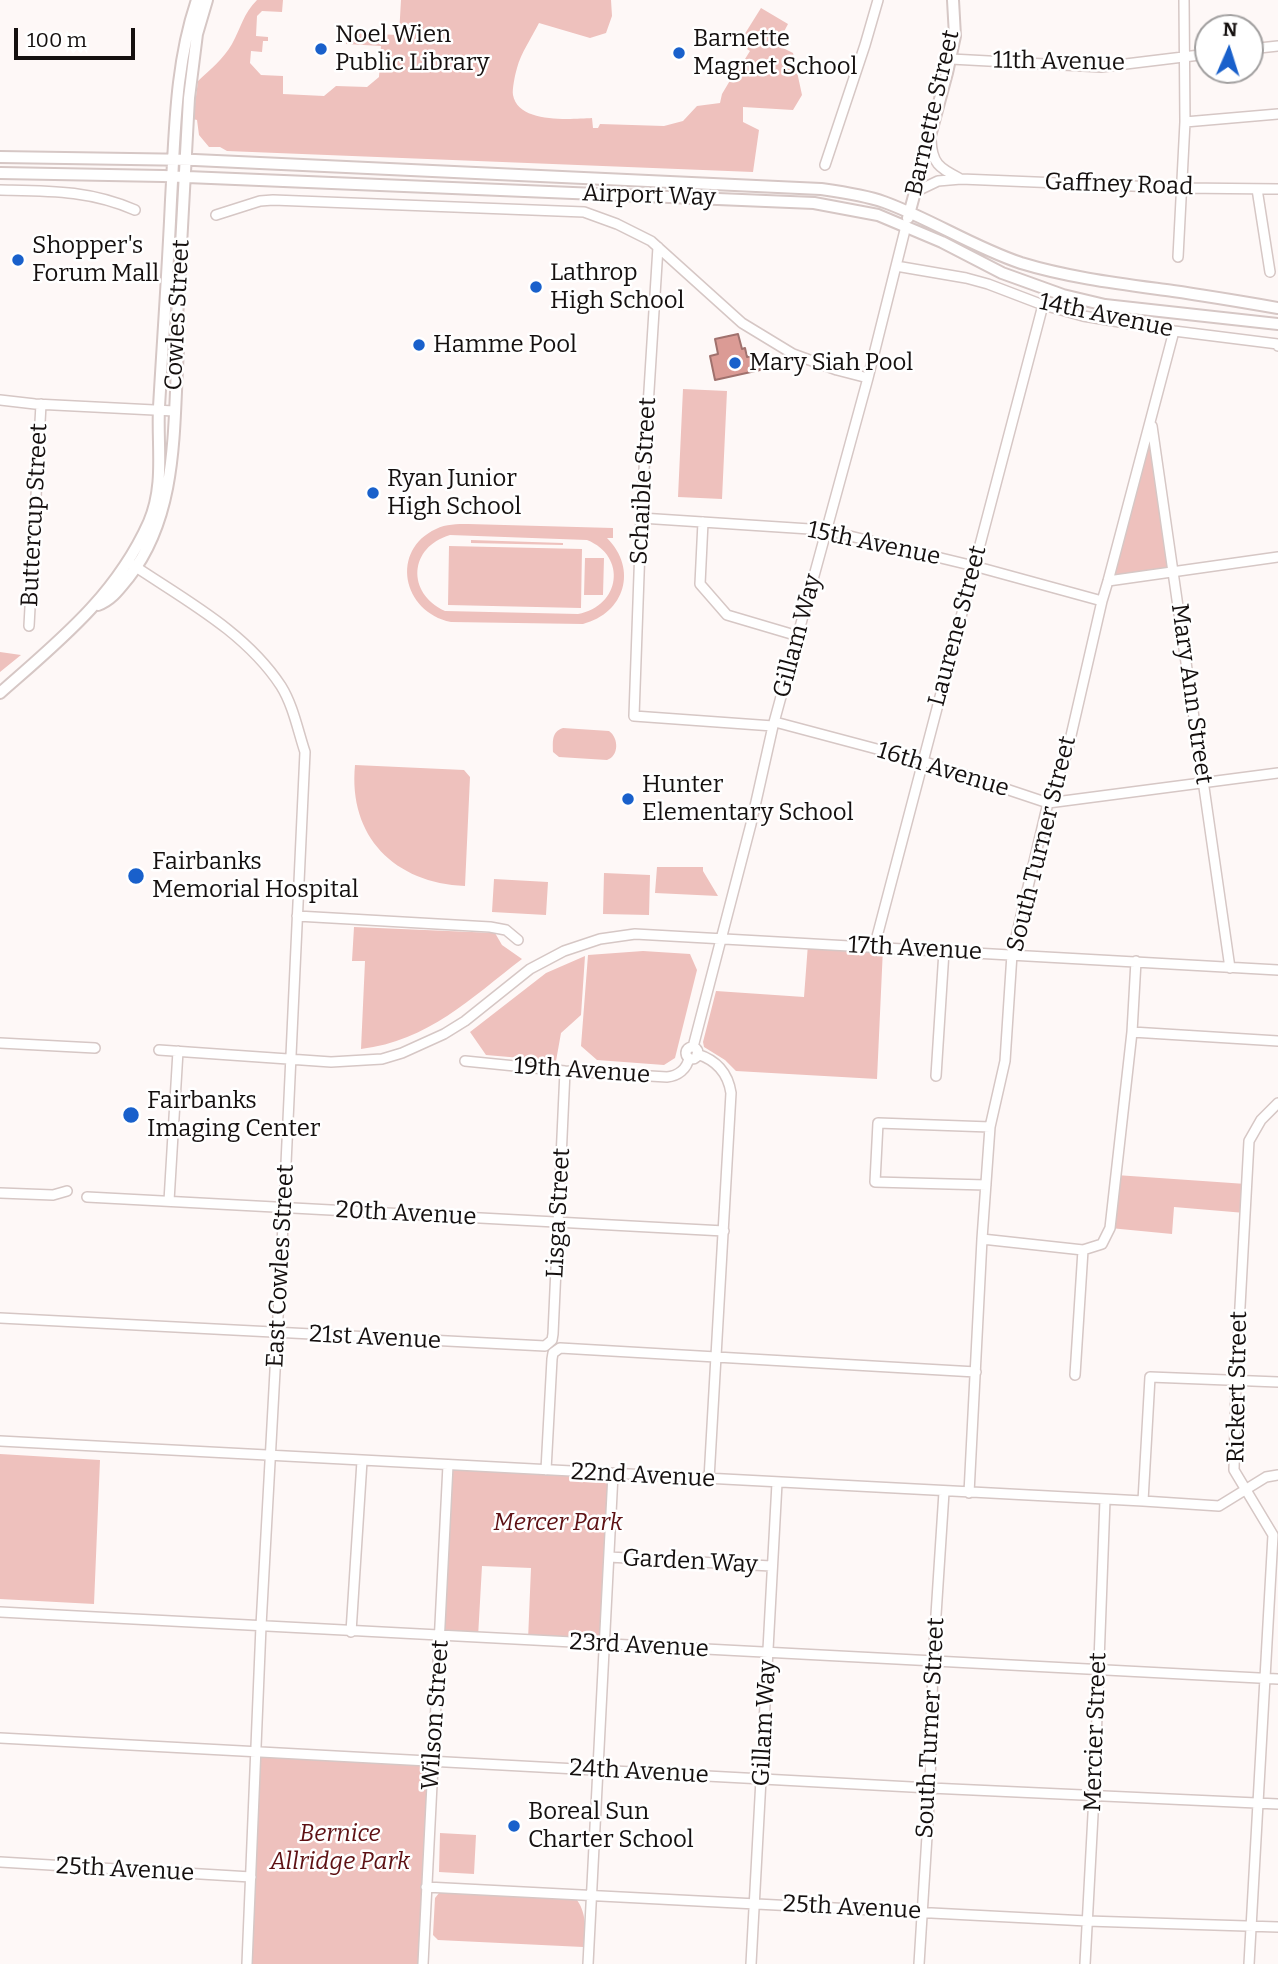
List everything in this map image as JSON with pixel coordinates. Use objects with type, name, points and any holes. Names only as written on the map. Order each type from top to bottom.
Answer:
[{"type":"main road","name":"Cowles Street","points":[[132,565],[149,522],[160,476],[159,410],[179,177],[180,78],[188,30],[197,0]]},
{"type":"main road","name":"Cowles Street","points":[[180,160],[197,34],[207,0]]},
{"type":"main road","name":"Barnette Street","points":[[906,226],[951,59],[955,36],[953,0]]},
{"type":"main road","name":"Airport Way","points":[[0,157],[180,160],[821,189],[883,202],[988,250],[1047,270],[1125,286],[1278,308]]},
{"type":"main road","name":"Airport Way","points":[[0,173],[179,177],[814,203],[878,215],[942,242],[1002,273],[1063,295],[1105,305],[1278,324]]},
{"type":"main road","name":"Cowles Street","points":[[132,565],[152,536],[165,499],[172,460],[179,177]]},
{"type":"main road","points":[[0,693],[95,606],[132,565]]},
{"type":"street","points":[[825,165],[878,0]]},
{"type":"street","points":[[1178,257],[1185,122],[1184,0]]},
{"type":"street","name":"11th Avenue","points":[[951,59],[1101,67],[1194,56]]},
{"type":"street","points":[[1185,122],[1278,114]]},
{"type":"street","points":[[930,136],[932,156],[940,168],[961,179]]},
{"type":"street","name":"Gaffney Road","points":[[915,192],[938,181],[961,179],[1278,189]]},
{"type":"street","points":[[1257,188],[1270,272]]},
{"type":"street","points":[[0,190],[77,193],[101,197],[135,210]]},
{"type":"street","points":[[216,215],[260,201],[273,200],[584,212],[617,224],[658,247],[722,307],[756,332],[807,360],[868,378]]},
{"type":"street","name":"Gillam Way","points":[[693,1053],[774,724],[868,378],[906,226]]},
{"type":"street","name":"Schaible Street","points":[[634,716],[641,518],[658,247]]},
{"type":"street","name":"14th Avenue","points":[[896,266],[966,278],[1083,316],[1278,345]]},
{"type":"street","name":"Laurene Street","points":[[874,948],[1043,305]]},
{"type":"street","name":"South Turner Street","points":[[969,1493],[990,1127],[1006,1061],[1012,954],[1048,803],[1067,753],[1101,601],[1174,331]]},
{"type":"street","points":[[0,400],[174,411]]},
{"type":"street","name":"Buttercup Street","points":[[29,626],[41,404]]},
{"type":"street","name":"Mary Ann Street","points":[[1151,421],[1230,968]]},
{"type":"street","name":"15th Avenue","points":[[641,518],[825,530],[974,566],[1101,601]]},
{"type":"street","points":[[703,522],[700,584],[727,615],[797,635]]},
{"type":"street","points":[[1108,581],[1278,557]]},
{"type":"street","name":"East Cowles Street","points":[[132,565],[225,626],[259,657],[285,694],[305,752],[261,1626],[247,1964]]},
{"type":"street","name":"16th Avenue","points":[[634,716],[774,724],[922,761],[1048,803],[1278,773]]},
{"type":"street","points":[[297,916],[490,927],[506,930],[518,940]]},
{"type":"street","name":"17th Avenue","points":[[291,1060],[358,1061],[382,1059],[402,1053],[465,1021],[530,969],[564,951],[591,941],[635,934],[1278,970]]},
{"type":"street","points":[[936,1076],[944,951]]},
{"type":"street","points":[[982,1239],[1083,1250],[1102,1244],[1110,1228],[1132,1032],[1136,961]]},
{"type":"street","points":[[1132,1032],[1278,1041]]},
{"type":"street","points":[[0,1043],[95,1048]]},
{"type":"street","points":[[159,1050],[291,1060]]},
{"type":"street","points":[[169,1201],[178,1051]]},
{"type":"street","points":[[693,1053],[712,1060],[719,1066],[730,1089],[709,1479]]},
{"type":"street","name":"19th Avenue","points":[[465,1061],[565,1071],[670,1077],[683,1070],[693,1053]]},
{"type":"street","name":"Lisga Street","points":[[540,1347],[549,1344],[553,1334],[565,1071]]},
{"type":"street","name":"Rickert Street","points":[[1249,1964],[1273,1535],[1234,1470],[1236,1380],[1249,1141],[1261,1120],[1278,1103]]},
{"type":"street","points":[[986,1185],[875,1182],[878,1123],[990,1127]]},
{"type":"street","points":[[0,1193],[53,1195],[66,1191]]},
{"type":"street","name":"20th Avenue","points":[[88,1197],[724,1231]]},
{"type":"street","points":[[1075,1375],[1083,1250]]},
{"type":"street","name":"21st Avenue","points":[[0,1318],[540,1347]]},
{"type":"street","points":[[546,1470],[552,1353],[560,1348],[976,1372]]},
{"type":"street","points":[[1143,1501],[1150,1377],[1278,1382]]},
{"type":"street","name":"22nd Avenue","points":[[0,1441],[1219,1507],[1266,1477],[1278,1475]]},
{"type":"street","points":[[351,1632],[362,1461]]},
{"type":"street","name":"Wilson Street","points":[[423,1964],[448,1465]]},
{"type":"street","points":[[588,1964],[613,1474]]},
{"type":"street","name":"Gillam Way","points":[[751,1964],[777,1483]]},
{"type":"street","name":"South Turner Street","points":[[919,1964],[944,1492]]},
{"type":"street","name":"Mercier Street","points":[[1085,1964],[1105,1500]]},
{"type":"street","name":"Garden Way","points":[[609,1557],[771,1566]]},
{"type":"street","name":"23rd Avenue","points":[[0,1612],[1278,1679]]},
{"type":"street","name":"24th Avenue","points":[[0,1738],[1278,1804]]},
{"type":"street","name":"25th Avenue","points":[[0,1862],[251,1877]]},
{"type":"street","name":"25th Avenue","points":[[426,1887],[1087,1921],[1278,1927]]},
{"type":"green space","points":[[257,0],[283,0],[282,12],[262,11],[257,16],[256,36],[268,37],[268,41],[263,41],[262,52],[251,51],[250,63],[261,75],[283,76],[283,94],[324,96],[336,86],[367,87],[379,77],[381,46],[346,44],[346,33],[399,35],[401,0],[611,0],[612,16],[606,33],[590,38],[539,23],[521,57],[514,82],[513,95],[524,111],[546,118],[592,118],[593,128],[598,128],[600,124],[664,126],[683,121],[697,106],[720,103],[722,94],[735,72],[737,73],[743,63],[748,66],[750,62],[745,59],[750,51],[747,49],[749,45],[741,40],[761,8],[788,24],[777,45],[793,53],[802,95],[793,110],[743,107],[743,122],[759,130],[753,172],[227,151],[220,147],[209,147],[199,135],[197,120],[193,119],[198,81],[228,49],[245,16]]},
{"type":"green space","points":[[683,389],[727,391],[722,499],[678,497]]},
{"type":"green space","points":[[1151,421],[1173,571],[1108,581]]},
{"type":"green space","points":[[464,524],[613,528],[613,538],[607,538],[617,550],[622,563],[622,589],[609,610],[583,624],[451,622],[434,616],[413,594],[408,580],[412,551],[421,539],[436,529]],"holes":[[[450,535],[587,540],[600,547],[609,557],[614,580],[603,601],[578,614],[445,611],[432,603],[419,582],[420,560],[426,549]]]},
{"type":"green space","points":[[471,540],[563,543],[563,545],[471,543]]},
{"type":"green space","points":[[449,546],[582,549],[581,608],[448,605]]},
{"type":"green space","points":[[585,558],[604,558],[603,595],[584,595]]},
{"type":"green space","points":[[0,652],[21,655],[0,672]]},
{"type":"green space","points":[[563,728],[609,731],[615,738],[616,751],[607,760],[559,757],[553,752],[553,741],[556,732]]},
{"type":"green space","points":[[355,765],[464,770],[470,777],[465,886],[440,883],[417,876],[381,851],[368,834],[359,814],[355,791]]},
{"type":"green space","points":[[657,867],[703,867],[718,896],[655,893]]},
{"type":"green space","points":[[604,873],[650,875],[649,915],[603,914]]},
{"type":"green space","points":[[494,879],[548,882],[546,915],[492,912]]},
{"type":"green space","points":[[354,927],[495,933],[502,945],[522,959],[448,1016],[407,1037],[361,1049],[365,961],[352,961]]},
{"type":"green space","points":[[808,944],[883,948],[877,1079],[736,1071],[725,1060],[704,1047],[716,991],[804,997]]},
{"type":"green space","points":[[643,951],[690,954],[697,970],[675,1058],[664,1065],[597,1060],[581,1046],[588,955]]},
{"type":"green space","points":[[585,956],[581,1015],[561,1033],[556,1061],[486,1055],[470,1032],[546,973]]},
{"type":"green space","points":[[1116,1175],[1246,1184],[1245,1213],[1174,1207],[1172,1234],[1110,1228]]},
{"type":"green space","points":[[0,1454],[100,1460],[94,1604],[0,1599]]},
{"type":"green space","name":"Mercer Park","points":[[448,1465],[613,1474],[605,1644],[528,1640],[531,1568],[482,1566],[478,1637],[441,1635]]},
{"type":"green space","name":"Bernice Allridge Park","points":[[256,1753],[432,1762],[424,1946],[418,1964],[247,1964]]},
{"type":"green space","points":[[440,1833],[476,1835],[474,1874],[439,1872]]},
{"type":"green space","points":[[462,1891],[576,1899],[585,1922],[583,1947],[438,1940],[433,1935],[435,1898],[439,1893]]},
{"type":"shaded area","name":"Mary Siah Pool","points":[[738,334],[747,357],[757,355],[760,370],[715,380],[710,356],[718,354],[715,339]]},
{"type":"place","name":"Noel Wien Public Library","points":[[321,49]]},
{"type":"place","name":"Barnette Magnet School","points":[[679,53]]},
{"type":"place","name":"Shopper's Forum Mall","points":[[18,260]]},
{"type":"place","name":"Lathrop High School","points":[[536,287]]},
{"type":"place","name":"Hamme Pool","points":[[419,345]]},
{"type":"place","name":"Mary Siah Pool","points":[[735,363]]},
{"type":"place","name":"Ryan Junior High School","points":[[373,493]]},
{"type":"place","name":"Hunter Elementary School","points":[[628,799]]},
{"type":"place","name":"Fairbanks Memorial Hospital","points":[[136,876]]},
{"type":"place","name":"Fairbanks Imaging Center","points":[[131,1115]]},
{"type":"place","name":"Boreal Sun Charter School","points":[[514,1826]]}]
